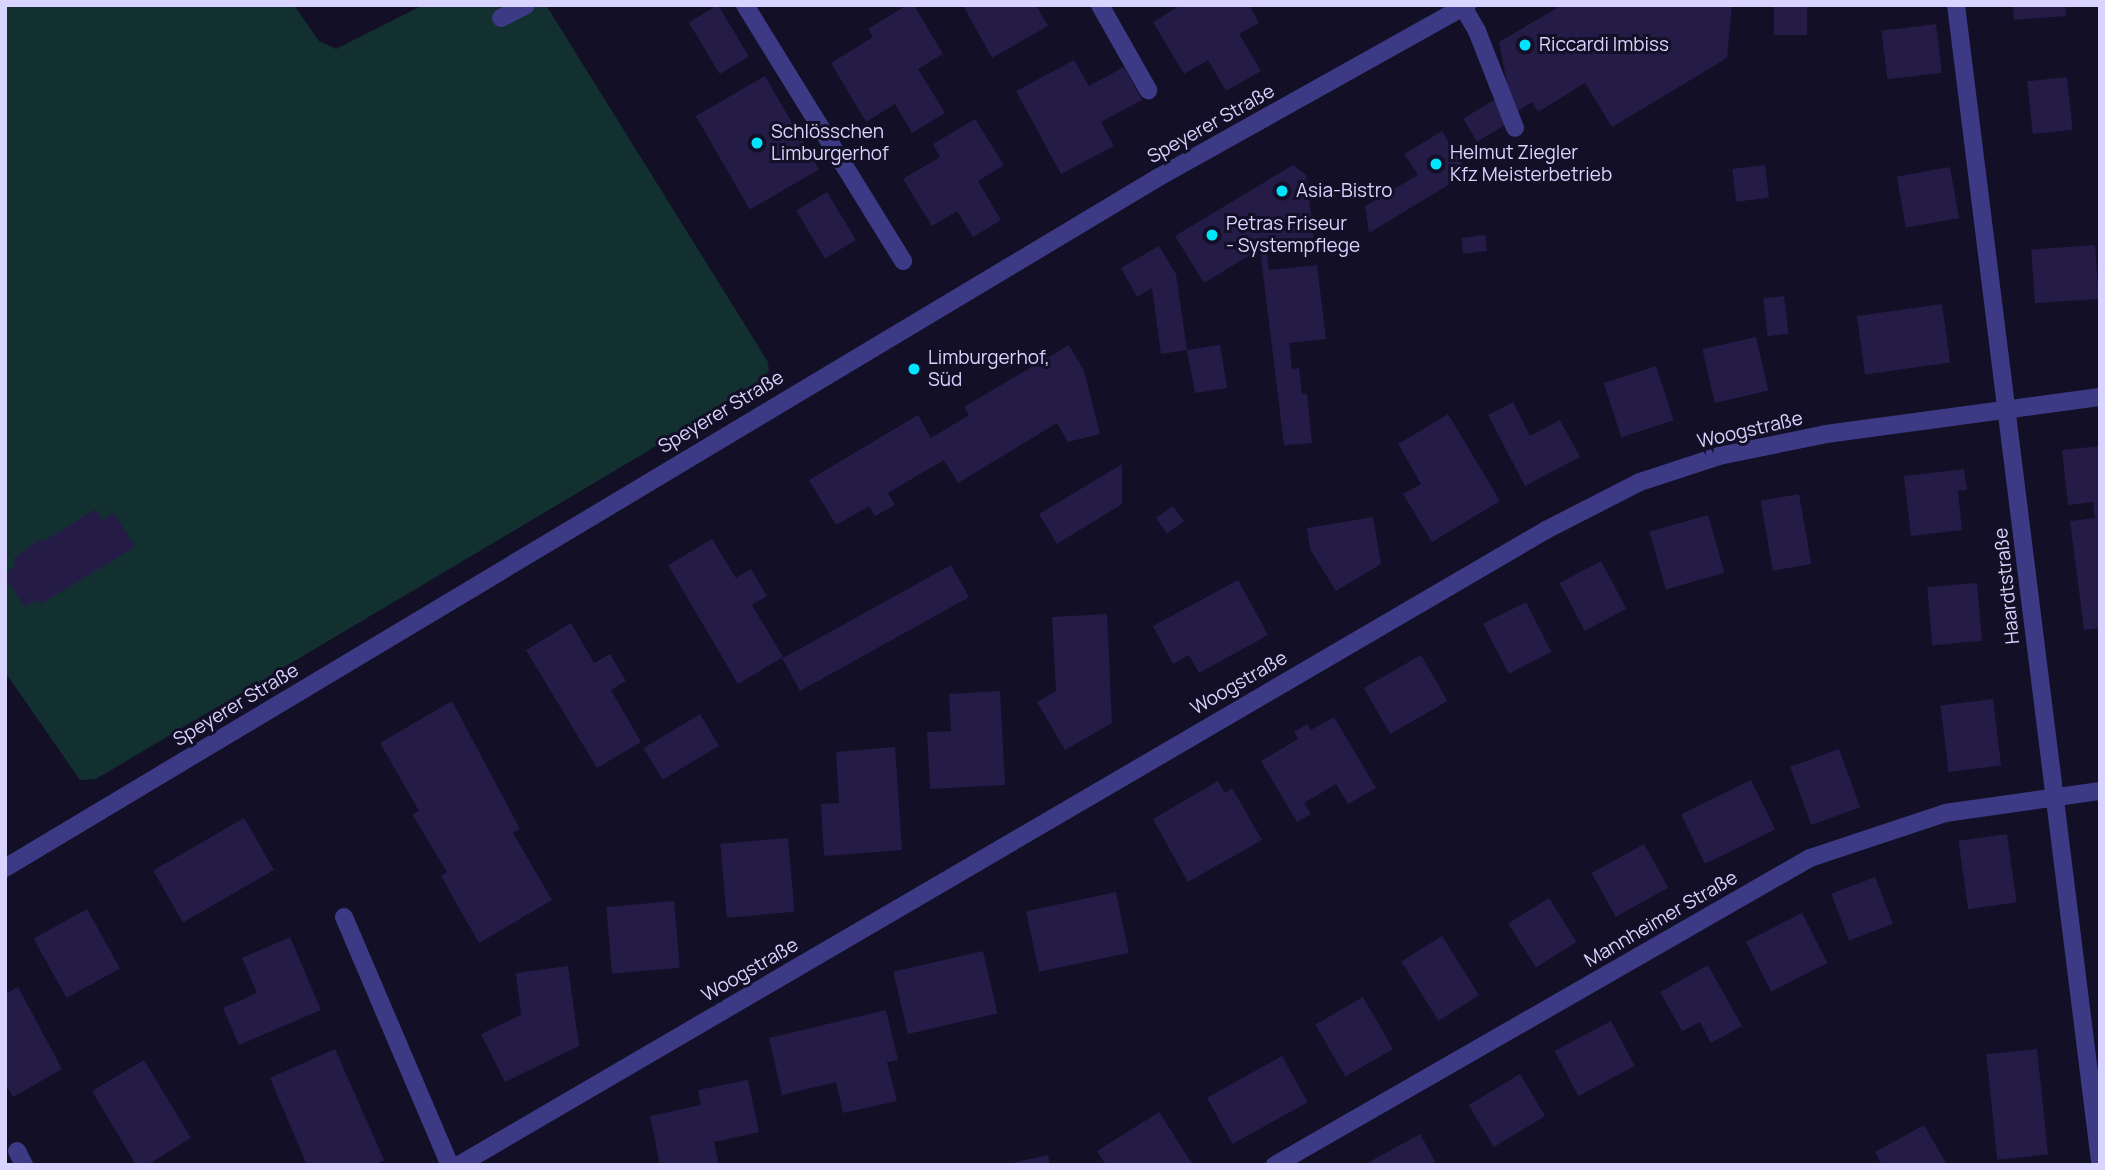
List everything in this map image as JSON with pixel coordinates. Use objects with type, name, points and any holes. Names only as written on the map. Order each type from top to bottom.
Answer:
[{"type":"street","points":[[501,18],[526,5]]},
{"type":"street","points":[[745,5],[903,261]]},
{"type":"street","points":[[1100,5],[1148,90]]},
{"type":"street","name":"Haardtstraße","points":[[1956,5],[2008,408],[2051,797],[2100,1161]]},
{"type":"street","points":[[1464,6],[1477,31],[1515,128]]},
{"type":"street","name":"Speyerer Straße","points":[[5,868],[1098,212],[1464,6]]},
{"type":"street","name":"Woogstraße","points":[[459,1165],[1546,530],[1640,482],[1719,456],[1826,434],[2100,397]]},
{"type":"street","name":"Mannheimer Straße","points":[[1275,1165],[1810,858],[1945,813],[2100,791]]},
{"type":"street","points":[[344,917],[450,1165]]},
{"type":"green space","points":[[5,5],[294,5],[319,41],[336,49],[423,5],[546,5],[768,362],[769,371],[754,388],[96,779],[80,780],[5,672]]},
{"type":"building","points":[[718,5],[749,56],[720,74],[689,23]]},
{"type":"building","points":[[907,5],[914,5],[943,54],[918,69],[945,113],[912,133],[895,104],[866,122],[831,63],[873,37],[868,29]]},
{"type":"building","points":[[963,5],[1036,5],[1048,26],[992,58]]},
{"type":"building","points":[[1181,5],[1249,5],[1259,23],[1239,34],[1261,71],[1226,91],[1208,60],[1184,74],[1153,22]]},
{"type":"building","points":[[1562,5],[1732,5],[1727,58],[1612,127],[1585,83],[1538,112],[1532,102],[1513,114],[1499,42]]},
{"type":"building","points":[[1774,5],[1807,5],[1807,35],[1774,35]]},
{"type":"building","points":[[2013,5],[2065,5],[2066,16],[2014,20]]},
{"type":"building","points":[[1936,24],[1942,73],[1887,79],[1881,31]]},
{"type":"building","points":[[1074,60],[1089,86],[1124,67],[1142,100],[1101,122],[1114,146],[1061,174],[1016,91]]},
{"type":"building","name":"Schlösschen Limburgerhof","points":[[765,76],[819,170],[750,210],[696,116]]},
{"type":"building","points":[[2067,77],[2073,130],[2033,134],[2027,81]]},
{"type":"building","points":[[1494,100],[1508,123],[1477,142],[1463,119]]},
{"type":"building","points":[[975,119],[1004,165],[978,181],[1001,220],[973,237],[957,211],[932,226],[903,179],[940,157],[933,144]]},
{"type":"building","points":[[1442,131],[1468,173],[1369,233],[1365,206],[1418,175],[1404,154]]},
{"type":"building","points":[[1293,165],[1306,175],[1314,240],[1266,245],[1269,270],[1317,265],[1326,339],[1289,343],[1292,369],[1299,368],[1302,394],[1307,394],[1312,443],[1284,445],[1260,249],[1204,283],[1175,236]]},
{"type":"building","points":[[1765,165],[1769,198],[1736,202],[1732,169]]},
{"type":"building","points":[[1950,167],[1959,218],[1906,228],[1897,176]]},
{"type":"building","points":[[827,192],[856,240],[825,259],[796,211]]},
{"type":"building","points":[[1485,235],[1487,251],[1463,254],[1461,238]]},
{"type":"building","points":[[2095,245],[2099,299],[2035,303],[2031,249]]},
{"type":"building","points":[[1159,246],[1176,274],[1187,350],[1161,354],[1152,288],[1137,297],[1121,268]]},
{"type":"building","points":[[1784,296],[1789,334],[1768,336],[1763,299]]},
{"type":"building","points":[[1942,304],[1950,362],[1865,374],[1857,316]]},
{"type":"building","points":[[1756,337],[1768,391],[1715,403],[1702,349]]},
{"type":"building","points":[[1069,345],[1084,371],[1100,434],[1068,442],[1057,423],[958,483],[944,460],[888,493],[895,505],[875,516],[869,506],[836,525],[809,480],[918,415],[931,438],[969,415],[964,407]]},
{"type":"building","points":[[1220,345],[1227,388],[1195,393],[1187,350]]},
{"type":"building","points":[[1656,366],[1674,420],[1621,437],[1604,383]]},
{"type":"building","points":[[1513,402],[1530,436],[1560,420],[1580,457],[1525,486],[1488,415]]},
{"type":"building","points":[[1448,414],[1500,501],[1432,542],[1403,494],[1421,484],[1398,444]]},
{"type":"building","points":[[2100,446],[2100,628],[2084,630],[2070,521],[2095,518],[2093,502],[2068,505],[2062,450]]},
{"type":"building","points":[[1122,464],[1122,504],[1057,544],[1039,514]]},
{"type":"building","points":[[1964,469],[1967,490],[1958,491],[1962,530],[1911,536],[1904,476]]},
{"type":"building","points":[[1799,494],[1811,564],[1773,571],[1761,501]]},
{"type":"building","points":[[1173,506],[1184,522],[1167,534],[1156,518]]},
{"type":"building","points":[[96,509],[103,520],[114,513],[135,547],[41,604],[38,600],[24,607],[5,575],[16,564],[13,559],[40,539],[42,542]]},
{"type":"building","points":[[1708,515],[1725,573],[1666,589],[1649,532]]},
{"type":"building","points":[[1373,517],[1381,564],[1336,591],[1310,549],[1307,528]]},
{"type":"building","points":[[712,539],[736,578],[751,569],[767,596],[752,605],[783,657],[738,684],[668,565]]},
{"type":"building","points":[[1601,561],[1626,609],[1585,631],[1560,583]]},
{"type":"building","points":[[951,565],[969,597],[800,691],[782,659]]},
{"type":"building","points":[[1238,580],[1268,635],[1199,673],[1189,655],[1173,664],[1153,626]]},
{"type":"building","points":[[1977,583],[1982,641],[1932,645],[1927,587]]},
{"type":"building","points":[[1526,602],[1551,652],[1509,674],[1483,624]]},
{"type":"building","points":[[1107,614],[1112,723],[1065,750],[1037,702],[1056,691],[1052,617]]},
{"type":"building","points":[[571,623],[594,663],[610,654],[626,681],[611,690],[641,742],[597,768],[526,650]]},
{"type":"building","points":[[1421,655],[1448,701],[1390,734],[1364,688]]},
{"type":"building","points":[[1000,691],[1005,785],[930,789],[927,732],[951,731],[949,694]]},
{"type":"building","points":[[1993,699],[2001,766],[1949,772],[1940,705]]},
{"type":"building","points":[[452,701],[520,829],[513,833],[552,900],[479,943],[441,876],[447,872],[412,814],[419,811],[380,743]]},
{"type":"building","points":[[700,714],[719,746],[662,780],[643,748]]},
{"type":"building","points":[[1334,717],[1376,788],[1348,804],[1336,784],[1304,803],[1311,814],[1297,822],[1261,761],[1298,739],[1294,732],[1307,724],[1311,730]]},
{"type":"building","points":[[895,747],[902,850],[824,856],[821,804],[839,803],[836,752]]},
{"type":"building","points":[[1839,749],[1860,807],[1811,825],[1790,767]]},
{"type":"building","points":[[1751,780],[1775,829],[1705,864],[1681,814]]},
{"type":"building","points":[[1218,781],[1225,793],[1232,788],[1262,840],[1188,882],[1153,819]]},
{"type":"building","points":[[244,818],[274,870],[183,922],[153,871]]},
{"type":"building","points":[[2007,834],[2017,902],[1968,909],[1958,841]]},
{"type":"building","points":[[788,838],[794,912],[727,918],[720,844]]},
{"type":"building","points":[[1644,844],[1668,888],[1616,917],[1592,873]]},
{"type":"building","points":[[1875,877],[1893,924],[1849,941],[1831,894]]},
{"type":"building","points":[[1116,892],[1129,953],[1039,972],[1026,911]]},
{"type":"building","points":[[1549,898],[1577,942],[1536,968],[1508,923]]},
{"type":"building","points":[[674,901],[680,968],[612,974],[606,907]]},
{"type":"building","points":[[87,909],[120,968],[67,998],[34,939]]},
{"type":"building","points":[[1802,913],[1827,963],[1771,991],[1746,942]]},
{"type":"building","points":[[1442,936],[1479,995],[1438,1021],[1401,961]]},
{"type":"building","points":[[290,937],[321,1010],[239,1045],[223,1008],[257,993],[242,958]]},
{"type":"building","points":[[983,951],[997,1013],[908,1034],[893,972]]},
{"type":"building","points":[[1708,965],[1742,1026],[1711,1043],[1700,1022],[1682,1031],[1660,992]]},
{"type":"building","points":[[568,966],[579,1046],[505,1082],[481,1034],[521,1015],[516,973]]},
{"type":"building","points":[[18,987],[62,1069],[13,1097],[5,1083],[5,994]]},
{"type":"building","points":[[1363,997],[1393,1049],[1345,1076],[1315,1024]]},
{"type":"building","points":[[886,1010],[898,1060],[887,1062],[897,1101],[843,1113],[836,1082],[782,1095],[769,1038]]},
{"type":"building","points":[[1611,1021],[1635,1066],[1578,1096],[1554,1051]]},
{"type":"building","points":[[335,1049],[384,1160],[374,1165],[307,1165],[270,1078]]},
{"type":"building","points":[[2037,1049],[2048,1154],[1997,1160],[1986,1054]]},
{"type":"building","points":[[1282,1056],[1308,1102],[1232,1144],[1207,1098]]},
{"type":"building","points":[[144,1060],[191,1138],[147,1165],[136,1165],[92,1091]]},
{"type":"building","points":[[1520,1074],[1545,1116],[1494,1147],[1469,1105]]},
{"type":"building","points":[[748,1080],[759,1132],[714,1142],[719,1165],[660,1165],[650,1116],[701,1105],[698,1090]]},
{"type":"building","points":[[1159,1112],[1193,1165],[1106,1165],[1097,1151]]},
{"type":"building","points":[[1924,1125],[1947,1165],[1882,1165],[1875,1152]]},
{"type":"building","points":[[1420,1134],[1437,1165],[1364,1165]]},
{"type":"building","points":[[1048,1155],[1050,1165],[1007,1165],[1007,1164]]},
{"type":"place","name":"Riccardi Imbiss","points":[[1525,45]]},
{"type":"place","name":"Schlösschen Limburgerhof","points":[[757,143]]},
{"type":"place","name":"Helmut Ziegler Kfz Meisterbetrieb","points":[[1436,164]]},
{"type":"place","name":"Asia-Bistro","points":[[1282,191]]},
{"type":"place","name":"Petras Friseur - Systempflege","points":[[1212,235]]},
{"type":"place","name":"Limburgerhof, Süd","points":[[914,369]]}]
